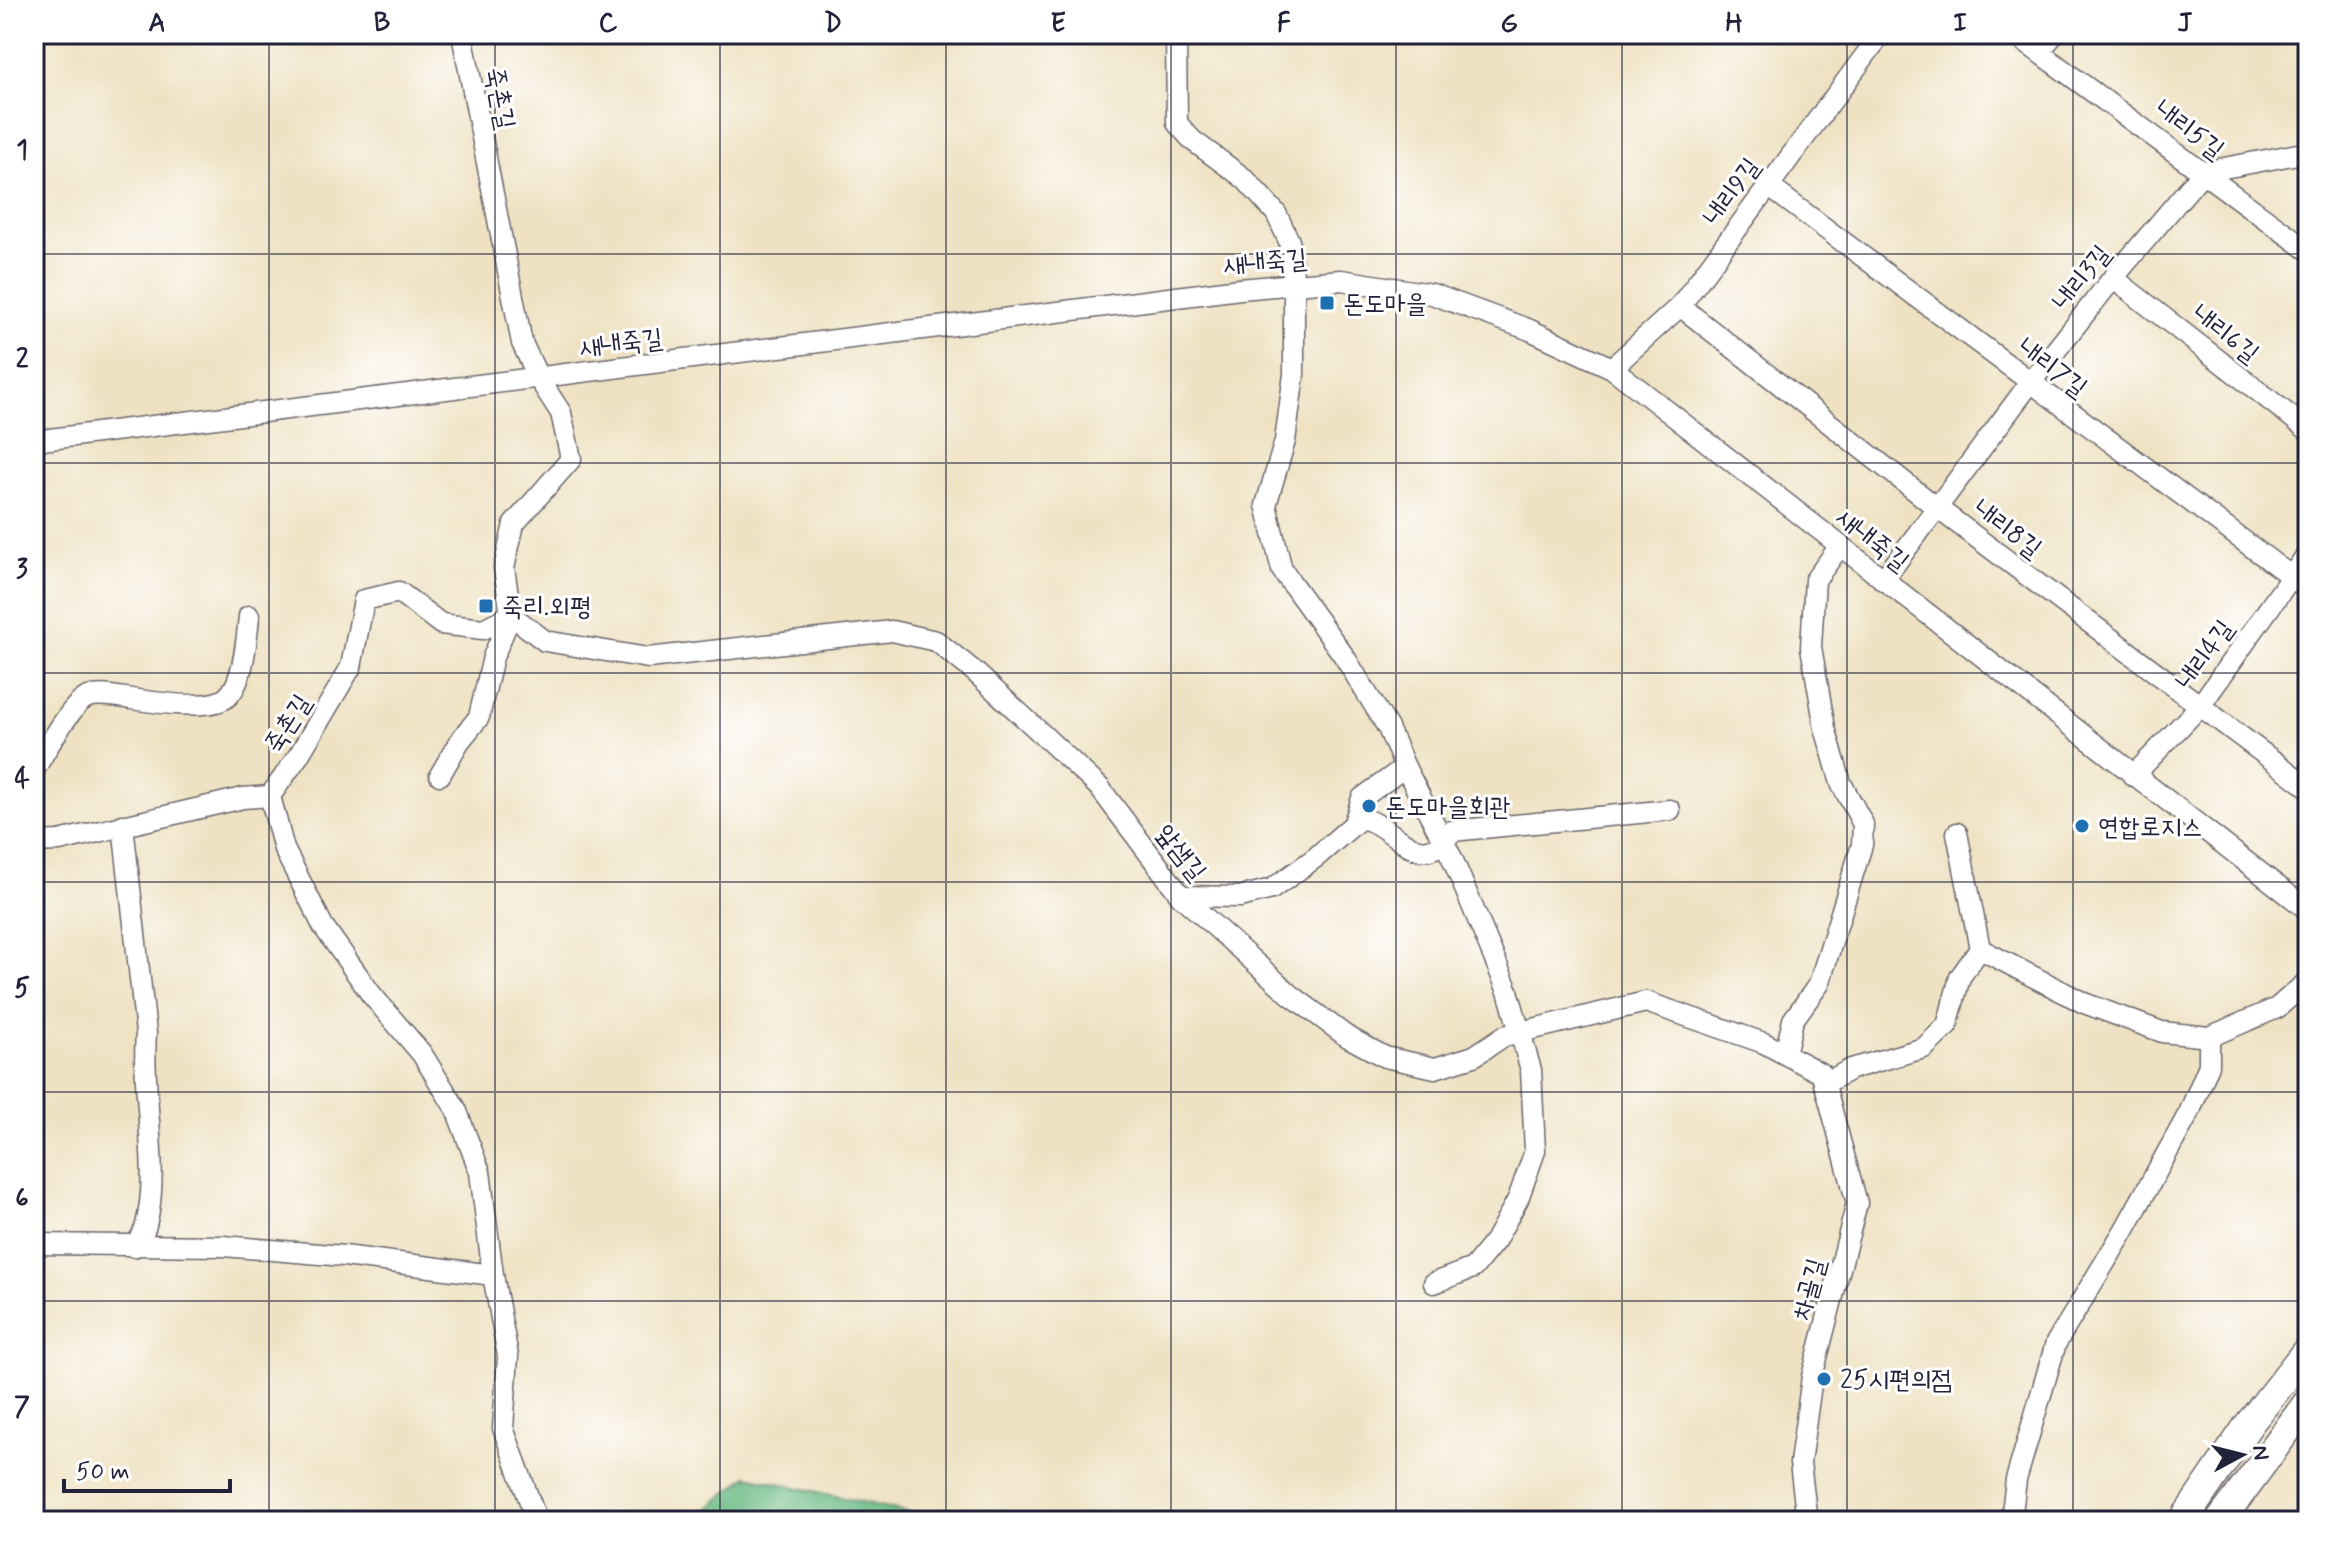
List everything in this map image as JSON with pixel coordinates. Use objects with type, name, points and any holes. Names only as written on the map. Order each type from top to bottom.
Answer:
[{"type":"street","name":"죽촌길","points":[[270,796],[299,755],[351,667],[364,600],[399,592],[441,624],[483,629],[511,615],[504,568],[514,524],[571,459],[561,413],[539,379],[522,343],[462,34]]},
{"type":"street","points":[[1176,34],[1177,123],[1192,140],[1245,179],[1276,213],[1289,241],[1294,284],[1294,374],[1287,427],[1266,505],[1282,570],[1344,656],[1388,728],[1444,842],[1508,991],[1531,1070],[1535,1151],[1522,1187],[1495,1241],[1473,1268],[1434,1283]]},
{"type":"street","name":"내리9길","points":[[1612,368],[1680,306],[1881,34]]},
{"type":"street","name":"내리5길","points":[[2014,34],[2308,250]]},
{"type":"street","points":[[2040,51],[2054,34]]},
{"type":"street","points":[[2203,172],[2308,152]]},
{"type":"street","name":"내리3길","points":[[1883,580],[2030,383],[2203,172]]},
{"type":"street","name":"내리7길","points":[[1767,185],[2308,589]]},
{"type":"street","name":"내리6길","points":[[2113,278],[2308,430]]},
{"type":"street","name":"새내죽길","points":[[34,441],[1240,289],[1341,280],[1432,294],[1530,330],[1612,368],[2308,910]]},
{"type":"street","name":"내리8길","points":[[1680,306],[1936,507],[2308,787]]},
{"type":"street","points":[[1785,1054],[1793,1020],[1819,984],[1862,845],[1863,824],[1841,783],[1825,728],[1811,647],[1815,580],[1840,546]]},
{"type":"street","name":"내리4길","points":[[2133,776],[2200,706],[2308,553]]},
{"type":"street","points":[[440,775],[459,742],[479,717],[493,657],[511,615]]},
{"type":"street","name":"앞샘길","points":[[511,615],[545,641],[648,658],[892,631],[936,641],[975,672],[1099,787],[1181,896],[1291,995],[1346,1036],[1385,1057],[1435,1068],[1474,1056],[1504,1036],[1646,1002],[1764,1043],[1823,1079]]},
{"type":"street","points":[[34,770],[67,719],[88,697],[104,695],[173,705],[215,702],[228,697],[241,666],[249,616]]},
{"type":"street","points":[[1181,896],[1240,897],[1272,889],[1315,858],[1354,824],[1362,798],[1405,767]]},
{"type":"street","points":[[34,842],[59,841],[243,798],[270,796],[284,849],[323,926],[371,994],[422,1054],[456,1109],[480,1172],[493,1275],[508,1356],[503,1428],[537,1521]]},
{"type":"street","points":[[1355,819],[1368,820],[1408,848],[1427,850],[1444,842],[1452,831],[1670,810]]},
{"type":"street","points":[[123,825],[146,1033],[143,1064],[152,1188],[146,1228],[134,1247]]},
{"type":"street","points":[[1823,1079],[1924,1048],[1947,1026],[1960,977],[1980,949],[1957,833]]},
{"type":"street","points":[[1980,949],[2084,1003],[2162,1032],[2209,1037],[2277,1008],[2308,981]]},
{"type":"street","points":[[2011,1521],[2016,1480],[2056,1343],[2124,1231],[2189,1113],[2209,1065],[2209,1037]]},
{"type":"street","name":"차골길","points":[[1807,1521],[1800,1463],[1812,1377],[1857,1203],[1823,1079]]},
{"type":"street","points":[[34,1244],[223,1246],[344,1256],[493,1275]]},
{"type":"street","points":[[2183,1521],[2249,1424],[2308,1349]]},
{"type":"street","points":[[2220,1521],[2308,1402]]},
{"type":"green space","points":[[747,1476],[946,1521],[693,1521]]},
{"type":"place","name":"돈도마을","points":[[1327,303]]},
{"type":"place","name":"죽리.외평","points":[[486,606]]},
{"type":"place","name":"돈도마을회관","points":[[1369,806]]},
{"type":"place","name":"연합로지스","points":[[2082,826]]},
{"type":"place","name":"25시편의점","points":[[1824,1379]]}]
